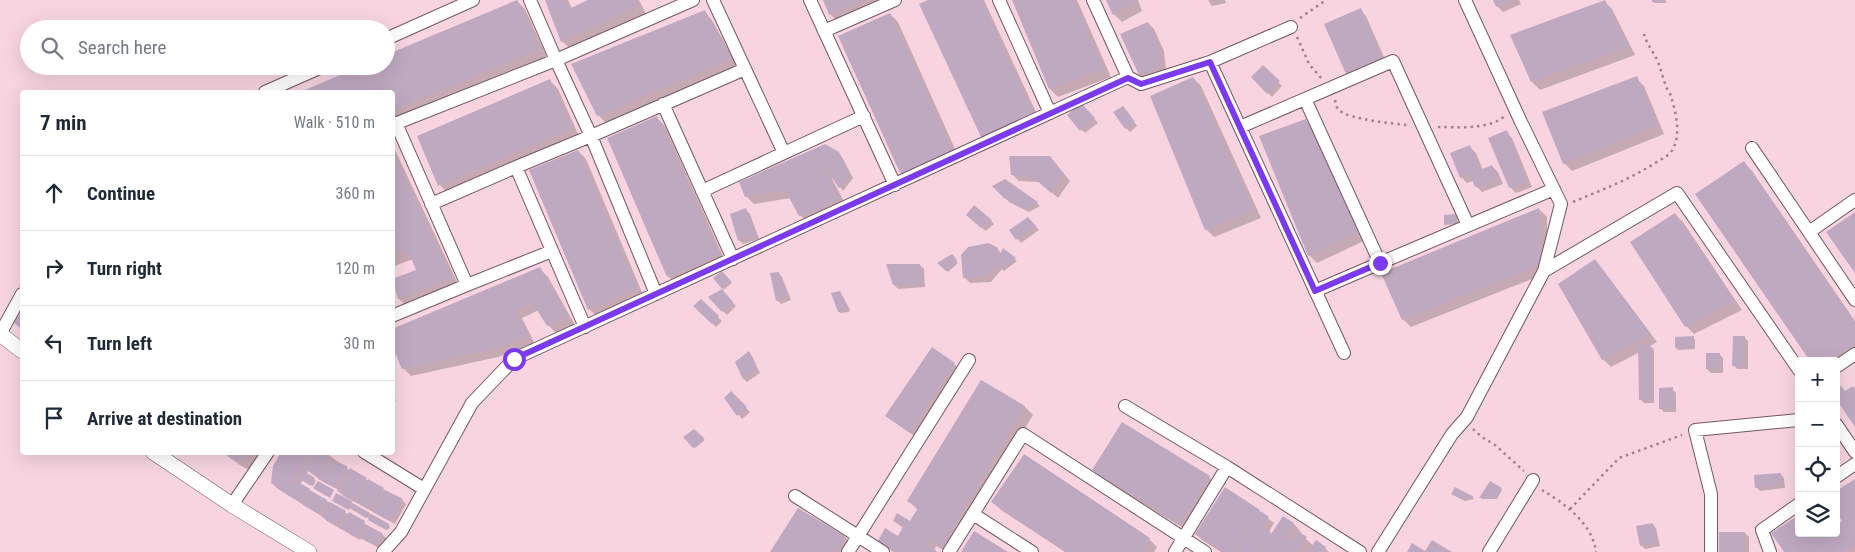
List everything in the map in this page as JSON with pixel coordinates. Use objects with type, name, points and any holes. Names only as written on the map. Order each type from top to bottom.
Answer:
[{"type":"street","points":[[395,34],[473,0]]},
{"type":"street","points":[[530,0],[591,136],[656,294]]},
{"type":"street","points":[[395,124],[556,60],[693,0]]},
{"type":"street","points":[[713,0],[784,153]]},
{"type":"street","points":[[810,0],[895,185]]},
{"type":"street","points":[[824,31],[895,0]]},
{"type":"street","points":[[999,0],[1050,113]]},
{"type":"street","points":[[1093,0],[1128,78],[1141,84],[1210,62],[1290,27]]},
{"type":"street","points":[[1378,552],[1452,434],[1467,417],[1544,272],[1561,204],[1465,0]]},
{"type":"street","points":[[1240,127],[1393,61],[1468,225]]},
{"type":"street","points":[[1210,62],[1344,353]]},
{"type":"street","points":[[431,204],[745,69]]},
{"type":"street","points":[[283,89],[308,75]]},
{"type":"street","points":[[384,552],[401,532],[472,403],[514,359],[1128,78]]},
{"type":"street","points":[[1305,99],[1380,263]]},
{"type":"street","points":[[663,104],[733,259]]},
{"type":"street","points":[[702,190],[864,116]]},
{"type":"street","points":[[395,126],[467,285]]},
{"type":"street","points":[[1752,148],[1855,300]]},
{"type":"street","points":[[516,167],[585,327]]},
{"type":"street","points":[[1315,291],[1554,189]]},
{"type":"street","points":[[1544,272],[1678,193],[1795,364]]},
{"type":"street","points":[[1809,232],[1855,200]]},
{"type":"street","points":[[395,315],[552,251]]},
{"type":"street","points":[[20,298],[0,334],[20,349]]},
{"type":"street","points":[[1840,364],[1855,354]]},
{"type":"street","points":[[848,552],[968,360]]},
{"type":"street","points":[[1125,406],[1227,467],[1360,552]]},
{"type":"street","points":[[1711,552],[1712,494],[1695,430],[1795,420]]},
{"type":"street","points":[[1840,430],[1855,452]]},
{"type":"street","points":[[949,552],[1023,434],[1205,552]]},
{"type":"street","points":[[157,455],[232,505],[306,551]]},
{"type":"street","points":[[232,505],[266,455]]},
{"type":"street","points":[[369,455],[424,489]]},
{"type":"street","points":[[1840,474],[1855,464]]},
{"type":"street","points":[[1175,552],[1227,467]]},
{"type":"street","points":[[1489,552],[1532,480]]},
{"type":"street","points":[[795,496],[883,552]]},
{"type":"street","points":[[1770,552],[1762,530],[1795,507]]},
{"type":"street","points":[[973,514],[1032,552]]},
{"type":"path","points":[[1326,0],[1290,27],[1302,46],[1309,64],[1334,92],[1336,106],[1340,112],[1386,123],[1423,127],[1474,126],[1497,122],[1510,112],[1521,122]]},
{"type":"path","points":[[1561,204],[1571,203],[1601,192],[1632,177],[1666,157],[1671,152],[1677,136],[1677,124],[1673,106],[1663,74],[1654,54],[1648,46],[1644,34]]},
{"type":"path","points":[[1467,417],[1474,431],[1495,444],[1540,488],[1575,513],[1592,537],[1596,552]]},
{"type":"path","points":[[1570,509],[1619,458],[1695,430]]},
{"type":"building","points":[[517,0],[540,49],[395,110],[395,90],[305,90],[340,75],[395,75],[395,51]]},
{"type":"building","points":[[545,0],[565,0],[569,9],[588,0],[635,0],[638,6],[561,42]]},
{"type":"building","points":[[823,0],[864,0],[829,15]]},
{"type":"building","points":[[928,0],[981,0],[1034,115],[982,139],[919,4]]},
{"type":"building","points":[[1012,0],[1073,0],[1104,69],[1049,89]]},
{"type":"building","points":[[1106,0],[1134,0],[1135,3],[1113,15]]},
{"type":"building","points":[[1493,0],[1512,0],[1496,7]]},
{"type":"building","points":[[1605,0],[1628,47],[1531,82],[1510,35]]},
{"type":"building","points":[[1652,0],[1664,0],[1664,2],[1652,2]]},
{"type":"building","points":[[1361,8],[1382,58],[1346,74],[1324,24]]},
{"type":"building","points":[[705,10],[731,59],[597,116],[571,64]]},
{"type":"building","points":[[890,13],[953,152],[901,175],[838,36]]},
{"type":"building","points":[[1148,22],[1158,44],[1161,63],[1156,68],[1139,75],[1120,34]]},
{"type":"building","points":[[1263,65],[1280,81],[1267,94],[1251,77]]},
{"type":"building","points":[[1637,76],[1657,126],[1563,164],[1542,112]]},
{"type":"building","points":[[1193,77],[1254,210],[1205,230],[1150,96]]},
{"type":"building","points":[[550,79],[572,128],[438,186],[417,136]]},
{"type":"building","points":[[1081,103],[1095,118],[1080,131],[1067,115]]},
{"type":"building","points":[[1123,106],[1135,122],[1125,129],[1113,112]]},
{"type":"building","points":[[657,116],[719,255],[667,277],[607,138]]},
{"type":"building","points":[[1306,119],[1359,232],[1308,256],[1259,136]]},
{"type":"building","points":[[1507,130],[1527,181],[1509,188],[1488,138]]},
{"type":"building","points":[[825,144],[839,152],[850,174],[839,188],[815,152],[840,199],[799,216],[785,190],[745,197],[739,182]]},
{"type":"building","points":[[1470,145],[1480,170],[1492,165],[1498,178],[1475,187],[1470,174],[1460,178],[1450,153]]},
{"type":"building","points":[[578,150],[637,289],[588,310],[529,170]]},
{"type":"building","points":[[395,156],[452,278],[398,299],[395,289],[395,278],[416,270],[408,250],[395,255]]},
{"type":"building","points":[[1009,156],[1050,156],[1064,174],[1051,193],[1033,177],[1011,175]]},
{"type":"building","points":[[1744,161],[1855,323],[1855,343],[1834,357],[1807,357],[1695,194]]},
{"type":"building","points":[[1005,179],[1038,202],[1025,209],[1004,198],[992,186]]},
{"type":"building","points":[[974,205],[992,220],[981,228],[966,215]]},
{"type":"building","points":[[746,208],[756,235],[738,241],[730,214]]},
{"type":"building","points":[[1539,208],[1540,265],[1402,320],[1381,273]]},
{"type":"building","points":[[1855,212],[1855,273],[1826,232]]},
{"type":"building","points":[[1675,213],[1735,301],[1685,327],[1630,242]]},
{"type":"building","points":[[1457,214],[1458,224],[1444,225],[1444,215]]},
{"type":"building","points":[[1028,217],[1036,226],[1016,240],[1009,230]]},
{"type":"building","points":[[989,243],[998,248],[996,265],[985,276],[963,278],[961,255],[968,247]]},
{"type":"building","points":[[1003,248],[1016,258],[1002,270],[996,265]]},
{"type":"building","points":[[952,254],[957,260],[946,271],[937,263]]},
{"type":"building","points":[[1595,259],[1651,334],[1602,360],[1558,284]]},
{"type":"building","points":[[886,264],[920,264],[922,284],[893,285]]},
{"type":"building","points":[[540,267],[568,317],[547,326],[532,302],[515,310],[528,336],[489,350],[402,369],[395,353],[395,328]]},
{"type":"building","points":[[722,271],[731,281],[722,289],[713,278]]},
{"type":"building","points":[[779,272],[788,297],[776,301],[770,273]]},
{"type":"building","points":[[722,289],[733,302],[722,312],[708,297]]},
{"type":"building","points":[[840,291],[850,310],[838,312],[831,293]]},
{"type":"building","points":[[701,299],[719,316],[712,324],[693,306]]},
{"type":"building","points":[[20,309],[20,327],[12,322]]},
{"type":"building","points":[[1694,336],[1694,348],[1675,348],[1675,337]]},
{"type":"building","points":[[1733,336],[1745,336],[1744,366],[1732,366]]},
{"type":"building","points":[[1638,344],[1650,344],[1651,400],[1639,400]]},
{"type":"building","points":[[932,347],[955,363],[910,433],[885,416]]},
{"type":"building","points":[[749,351],[757,369],[743,379],[735,362]]},
{"type":"building","points":[[1706,353],[1720,353],[1720,369],[1706,369]]},
{"type":"building","points":[[981,380],[1025,406],[941,547],[928,539],[926,543],[936,550],[935,552],[896,552],[878,541],[885,528],[898,536],[903,527],[893,521],[897,513],[910,521],[918,508],[907,501]]},
{"type":"building","points":[[1853,386],[1855,389],[1855,427],[1840,405],[1840,387],[1845,391]]},
{"type":"building","points":[[1673,387],[1673,409],[1659,409],[1659,388]]},
{"type":"building","points":[[731,391],[747,407],[737,416],[724,398]]},
{"type":"building","points":[[1122,422],[1210,476],[1180,524],[1092,470]]},
{"type":"building","points":[[694,429],[704,438],[693,448],[683,437]]},
{"type":"building","points":[[1024,454],[1150,538],[1141,552],[1067,552],[991,502]]},
{"type":"building","points":[[232,455],[248,455],[243,463],[230,458]]},
{"type":"building","points":[[279,455],[308,455],[286,492],[271,483],[273,466]]},
{"type":"building","points":[[311,455],[329,455],[317,476],[303,468]]},
{"type":"building","points":[[331,458],[348,467],[335,488],[318,479]]},
{"type":"building","points":[[350,468],[367,478],[353,500],[337,491]]},
{"type":"building","points":[[302,470],[315,478],[311,486],[297,477]]},
{"type":"building","points":[[1781,473],[1782,485],[1755,488],[1754,475]]},
{"type":"building","points":[[368,479],[384,488],[371,510],[355,501]]},
{"type":"building","points":[[1855,479],[1855,545],[1845,552],[1784,552],[1771,533],[1795,518],[1795,537],[1840,537],[1840,523],[1842,521],[1840,518],[1840,488]]},
{"type":"building","points":[[295,480],[310,489],[302,503],[286,494]]},
{"type":"building","points":[[318,481],[334,490],[330,498],[313,488]]},
{"type":"building","points":[[1490,481],[1502,488],[1496,498],[1479,498]]},
{"type":"building","points":[[1225,487],[1260,510],[1232,552],[1223,552],[1195,534]]},
{"type":"building","points":[[1455,487],[1474,497],[1463,500],[1451,494]]},
{"type":"building","points":[[385,490],[403,499],[390,521],[373,512]]},
{"type":"building","points":[[311,491],[327,500],[319,514],[303,505]]},
{"type":"building","points":[[336,493],[352,501],[347,509],[332,501]]},
{"type":"building","points":[[330,502],[346,511],[337,526],[322,517]]},
{"type":"building","points":[[354,504],[370,513],[366,518],[351,509]]},
{"type":"building","points":[[798,508],[845,536],[836,552],[770,552]]},
{"type":"building","points":[[1261,511],[1269,517],[1262,527],[1271,532],[1257,552],[1234,552]]},
{"type":"building","points":[[349,512],[365,521],[356,537],[340,528]]},
{"type":"building","points":[[371,514],[389,524],[386,530],[368,520]]},
{"type":"building","points":[[1283,516],[1294,523],[1285,538],[1292,542],[1299,532],[1307,537],[1298,550],[1301,552],[1259,552]]},
{"type":"building","points":[[1653,523],[1657,542],[1640,546],[1636,526]]},
{"type":"building","points":[[367,525],[382,533],[376,546],[360,538]]},
{"type":"building","points":[[974,531],[1008,552],[961,552]]},
{"type":"building","points":[[1719,532],[1745,532],[1745,552],[1719,552]]},
{"type":"building","points":[[1316,540],[1326,547],[1323,552],[1308,552]]},
{"type":"building","points":[[1432,540],[1452,552],[1407,552],[1412,543],[1425,551]]},
{"type":"route","points":[[514,359],[1128,78],[1141,84],[1210,62],[1315,291],[1380,263]]}]
